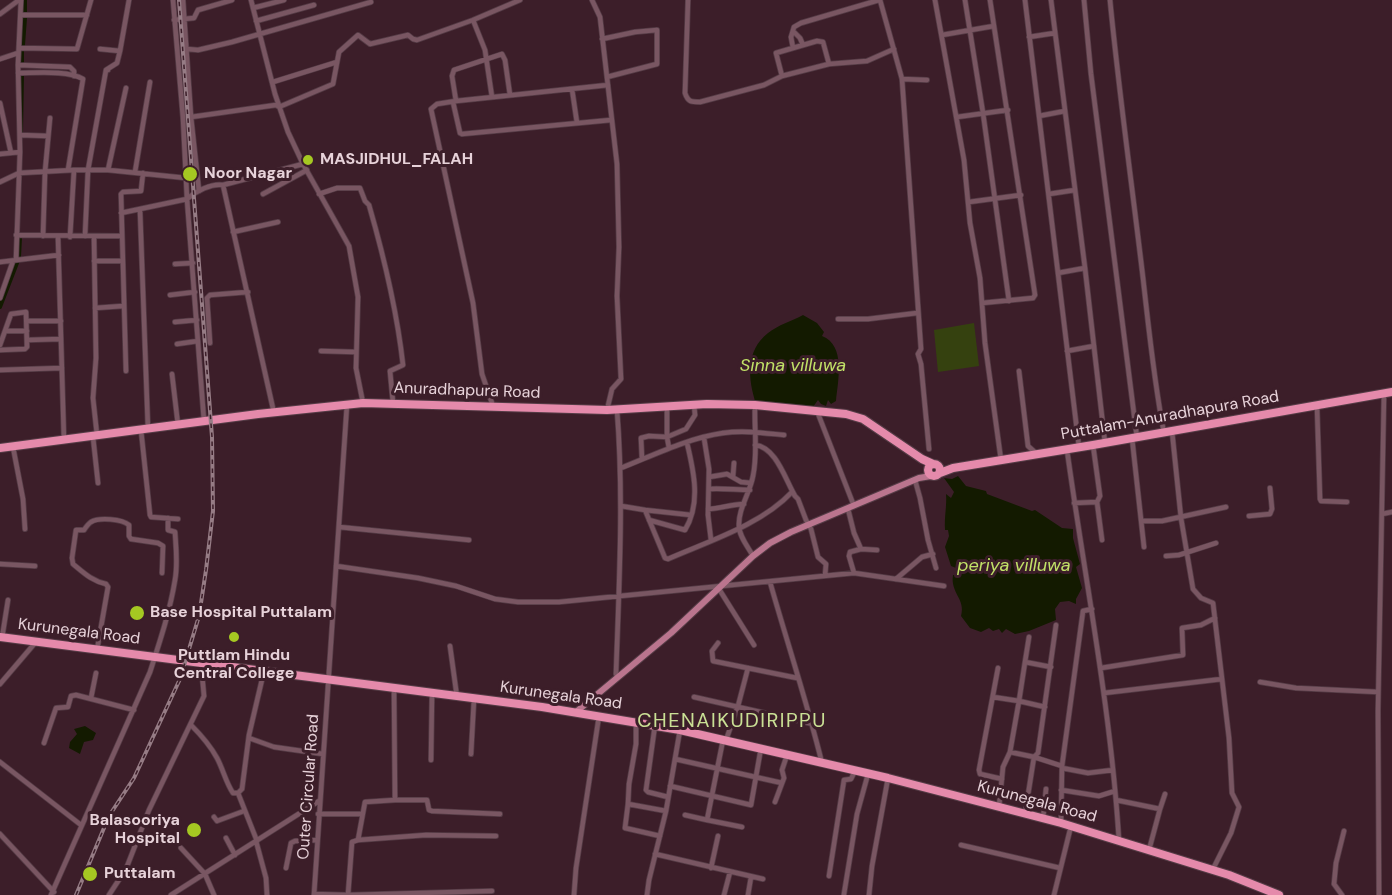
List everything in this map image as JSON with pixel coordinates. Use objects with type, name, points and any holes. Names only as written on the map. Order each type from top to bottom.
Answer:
[{"type":"highway","name":"Puttalam-Anuradhapura Road","points":[[933,470],[1093,446],[1388,393]]},
{"type":"highway","name":"Anuradhapura Road","points":[[0,448],[363,403],[607,410],[694,404],[755,405],[846,414],[863,419],[922,459],[933,470]]},
{"type":"highway","name":"Kurunegala Road","points":[[1,638],[581,713],[680,730],[888,778],[1061,823],[1213,869],[1278,895]]},
{"type":"main road","points":[[581,713],[753,556],[776,540],[933,470]]},
{"type":"street","points":[[0,14],[20,0]]},
{"type":"street","points":[[0,297],[15,260],[20,152],[18,64],[20,0]]},
{"type":"street","points":[[0,59],[19,50],[76,49],[91,0]]},
{"type":"street","points":[[86,236],[88,170],[107,70],[117,63],[129,0]]},
{"type":"street","points":[[173,0],[204,423]]},
{"type":"street","points":[[183,0],[196,192]]},
{"type":"street","points":[[174,20],[196,17],[198,10],[232,0]]},
{"type":"street","points":[[251,0],[288,132],[303,164],[349,246],[358,297],[355,352],[363,403]]},
{"type":"street","points":[[253,8],[284,0]]},
{"type":"street","points":[[191,117],[279,106],[333,84],[339,52],[358,35],[370,44],[408,34],[417,40],[520,0]]},
{"type":"street","points":[[592,0],[599,12],[617,164],[619,247],[617,296],[621,379],[612,389],[607,410]]},
{"type":"street","points":[[688,0],[685,93],[687,100],[700,102],[764,86],[782,76],[829,64],[861,62],[894,50]]},
{"type":"street","points":[[793,48],[791,37],[794,27],[801,23],[879,0],[902,80],[921,349],[918,354],[921,364],[929,449]]},
{"type":"street","points":[[935,0],[957,117],[1001,460]]},
{"type":"street","points":[[965,0],[1009,301]]},
{"type":"street","points":[[982,303],[1033,298],[1035,295],[990,0]]},
{"type":"street","points":[[1025,0],[1079,448]]},
{"type":"street","points":[[1051,0],[1105,443]]},
{"type":"street","points":[[1084,0],[1135,438],[1144,547]]},
{"type":"street","points":[[1110,0],[1118,85],[1156,398],[1168,432],[1193,589],[1201,598],[1213,603],[1232,793],[1239,807],[1231,833],[1213,869]]},
{"type":"street","points":[[187,49],[198,50],[371,2]]},
{"type":"street","points":[[256,21],[314,5]]},
{"type":"street","points":[[21,15],[87,15]]},
{"type":"street","points":[[473,20],[487,59],[492,97]]},
{"type":"street","points":[[942,35],[994,26]]},
{"type":"street","points":[[602,39],[657,30],[657,64],[607,77]]},
{"type":"street","points":[[793,31],[803,45]]},
{"type":"street","points":[[1029,37],[1055,33]]},
{"type":"street","points":[[782,76],[776,53],[817,41],[823,42],[829,64]]},
{"type":"street","points":[[100,49],[120,51]]},
{"type":"street","points":[[510,95],[502,54],[452,72],[454,102],[460,133],[611,120]]},
{"type":"street","points":[[273,82],[337,62]]},
{"type":"street","points":[[18,64],[69,67],[74,71],[74,76]]},
{"type":"street","points":[[18,73],[45,73],[83,79],[68,170]]},
{"type":"street","points":[[902,80],[927,80]]},
{"type":"street","points":[[135,172],[150,82]]},
{"type":"street","points":[[493,406],[482,374],[473,303],[431,109],[437,104],[608,86]]},
{"type":"street","points":[[108,170],[126,88]]},
{"type":"street","points":[[572,89],[577,123]]},
{"type":"street","points":[[0,103],[11,153]]},
{"type":"street","points":[[957,117],[1008,110]]},
{"type":"street","points":[[1039,116],[1065,111]]},
{"type":"street","points":[[43,236],[50,118]]},
{"type":"street","points":[[20,135],[48,136]]},
{"type":"street","points":[[0,154],[20,152]]},
{"type":"street","points":[[121,213],[187,199],[196,192],[217,184],[224,186],[303,164]]},
{"type":"street","points":[[0,182],[18,173],[68,170],[108,170],[186,178]]},
{"type":"street","points":[[69,237],[74,170]]},
{"type":"street","points":[[263,194],[307,170]]},
{"type":"street","points":[[126,371],[121,193],[141,191],[142,173]]},
{"type":"street","points":[[224,186],[273,413]]},
{"type":"street","points":[[320,194],[337,188],[360,188],[369,205],[392,294],[401,346],[403,365],[390,371],[393,403]]},
{"type":"street","points":[[1049,195],[1075,190]]},
{"type":"street","points":[[969,202],[1021,195]]},
{"type":"street","points":[[140,210],[144,430],[150,515],[151,517],[178,519]]},
{"type":"street","points":[[233,232],[279,222]]},
{"type":"street","points":[[16,235],[122,236]]},
{"type":"street","points":[[58,237],[64,441]]},
{"type":"street","points":[[94,237],[96,358],[93,398],[98,483]]},
{"type":"street","points":[[0,262],[59,255]]},
{"type":"street","points":[[94,261],[122,261]]},
{"type":"street","points":[[175,264],[193,263]]},
{"type":"street","points":[[1058,273],[1085,268]]},
{"type":"street","points":[[170,295],[195,292]]},
{"type":"street","points":[[210,343],[207,298],[210,295],[248,292]]},
{"type":"street","points":[[95,308],[123,306]]},
{"type":"street","points":[[0,345],[11,314],[26,312],[25,350],[0,350]]},
{"type":"street","points":[[838,319],[917,313]]},
{"type":"street","points":[[175,322],[197,320]]},
{"type":"street","points":[[27,321],[61,321]]},
{"type":"street","points":[[5,331],[27,331]]},
{"type":"street","points":[[27,340],[61,339]]},
{"type":"street","points":[[177,344],[198,341]]},
{"type":"street","points":[[1067,351],[1094,346]]},
{"type":"street","points":[[321,351],[355,352]]},
{"type":"street","points":[[0,370],[62,368]]},
{"type":"street","points":[[1019,371],[1028,446],[1037,454]]},
{"type":"street","points":[[172,374],[179,426]]},
{"type":"street","points":[[1379,895],[1378,692],[1382,514],[1388,393]]},
{"type":"street","name":"Outer Circular Road","points":[[314,895],[347,404]]},
{"type":"street","points":[[642,459],[641,438],[667,437],[686,429],[695,415],[694,404]]},
{"type":"street","points":[[753,556],[739,527],[756,459],[755,405]]},
{"type":"street","points":[[667,406],[669,448]]},
{"type":"street","points":[[1317,406],[1320,499],[1321,501],[1347,502]]},
{"type":"street","points":[[617,410],[621,468],[616,674],[618,678]]},
{"type":"street","points":[[817,411],[851,507],[854,534],[861,549]]},
{"type":"street","points":[[621,468],[669,448],[722,433],[754,432],[784,435]]},
{"type":"street","points":[[704,438],[709,477],[708,509],[711,540]]},
{"type":"street","points":[[648,520],[686,530],[690,523],[694,510],[694,481],[687,443]]},
{"type":"street","points":[[754,445],[766,448],[779,465],[792,492],[798,499],[818,557],[826,564],[825,576]]},
{"type":"street","points":[[1093,446],[1100,496],[1097,502],[1102,540]]},
{"type":"street","points":[[13,447],[23,499],[25,529]]},
{"type":"street","points":[[1067,450],[1101,668],[1119,841]]},
{"type":"street","points":[[733,476],[734,463]]},
{"type":"street","points":[[709,477],[727,474],[741,482],[751,483]]},
{"type":"street","points":[[916,479],[936,568]]},
{"type":"street","points":[[1249,516],[1270,514],[1272,509],[1270,488]]},
{"type":"street","points":[[709,489],[750,490]]},
{"type":"street","points":[[645,510],[665,558],[668,559],[739,527],[778,506],[792,492]]},
{"type":"street","points":[[1074,503],[1097,502]]},
{"type":"street","points":[[708,509],[744,504]]},
{"type":"street","points":[[621,506],[691,515]]},
{"type":"street","points":[[1142,521],[1156,522],[1181,518],[1226,507]]},
{"type":"street","points":[[1382,514],[1392,512]]},
{"type":"street","points":[[0,834],[52,893],[134,710],[166,624],[176,578],[175,532],[168,530],[168,518]]},
{"type":"street","points":[[97,650],[108,587],[106,584],[93,581],[73,564],[76,530],[84,530],[91,522],[100,519],[125,522],[129,525],[130,539],[158,543],[163,546],[162,573]]},
{"type":"street","points":[[339,527],[469,540]]},
{"type":"street","points":[[1166,556],[1216,543]]},
{"type":"street","points":[[854,573],[850,552],[861,549],[877,550]]},
{"type":"street","points":[[896,579],[922,557],[933,554]]},
{"type":"street","points":[[0,564],[35,566]]},
{"type":"street","points":[[336,566],[418,578],[456,586],[495,599],[518,602],[559,602],[854,573],[944,586]]},
{"type":"street","points":[[770,582],[797,678],[813,724],[822,762]]},
{"type":"street","points":[[721,587],[753,645]]},
{"type":"street","points":[[1,638],[8,600]]},
{"type":"street","points":[[1061,823],[1062,767],[1083,611],[1092,609]]},
{"type":"street","points":[[1101,668],[1183,654],[1182,628],[1201,625],[1215,618]]},
{"type":"street","points":[[1025,814],[1034,757],[1038,753],[1046,707],[1056,625]]},
{"type":"street","points":[[999,807],[1004,767],[1010,752],[1029,637]]},
{"type":"street","points":[[0,684],[35,643]]},
{"type":"street","points":[[718,643],[712,651],[713,661],[797,678]]},
{"type":"street","points":[[450,646],[458,697]]},
{"type":"street","points":[[1024,662],[1051,667]]},
{"type":"street","points":[[109,895],[126,869],[149,810],[204,696],[201,663]]},
{"type":"street","points":[[707,820],[724,740],[738,706],[748,668]]},
{"type":"street","points":[[998,668],[979,770],[980,774],[1002,779]]},
{"type":"street","points":[[238,793],[242,789],[249,738],[264,671]]},
{"type":"street","points":[[91,698],[96,673]]},
{"type":"street","points":[[1104,693],[1222,679]]},
{"type":"street","points":[[1260,682],[1296,687],[1378,692]]},
{"type":"street","points":[[394,689],[395,800]]},
{"type":"street","points":[[431,760],[432,694]]},
{"type":"street","points":[[44,743],[56,708],[68,708],[72,695],[134,710]]},
{"type":"street","points":[[993,696],[1046,707]]},
{"type":"street","points":[[694,697],[813,724]]},
{"type":"street","points":[[471,754],[474,699]]},
{"type":"street","points":[[574,895],[599,716]]},
{"type":"street","points":[[636,722],[636,744],[624,826],[660,836]]},
{"type":"street","points":[[191,725],[204,738],[217,757],[233,793],[238,793]]},
{"type":"street","points":[[655,725],[646,790],[669,797]]},
{"type":"street","points":[[647,895],[669,797],[680,730]]},
{"type":"street","points":[[249,738],[274,747],[322,754]]},
{"type":"street","points":[[670,786],[751,805],[761,748]]},
{"type":"street","points":[[1010,752],[1088,773],[1113,770]]},
{"type":"street","points":[[775,802],[784,778],[783,770],[788,754]]},
{"type":"street","points":[[675,759],[782,783]]},
{"type":"street","points":[[0,762],[81,825]]},
{"type":"street","points":[[829,876],[844,780],[851,779],[855,771]]},
{"type":"street","points":[[844,894],[857,814],[868,774]]},
{"type":"street","points":[[869,895],[888,778]]},
{"type":"street","points":[[1043,819],[1046,789]]},
{"type":"street","points":[[1061,790],[1099,796],[1115,791]]},
{"type":"street","points":[[238,793],[257,841],[266,878],[267,895]]},
{"type":"street","points":[[1149,850],[1165,794]]},
{"type":"street","points":[[358,840],[365,802],[427,800],[429,810],[432,811],[500,814]]},
{"type":"street","points":[[1116,800],[1160,809]]},
{"type":"street","points":[[171,895],[319,801]]},
{"type":"street","points":[[628,804],[666,811]]},
{"type":"street","points":[[214,817],[217,821],[244,812]]},
{"type":"street","points":[[318,814],[361,814]]},
{"type":"street","points":[[685,815],[742,827]]},
{"type":"street","points":[[1054,895],[1071,826]]},
{"type":"street","points":[[1342,895],[1334,884],[1336,863],[1344,831]]},
{"type":"street","points":[[348,895],[352,842],[426,835],[496,836]]},
{"type":"street","points":[[711,868],[718,836]]},
{"type":"street","points":[[226,838],[235,855]]},
{"type":"street","points":[[286,868],[291,843],[316,840]]},
{"type":"street","points":[[961,845],[1060,868]]},
{"type":"street","points":[[181,848],[205,874],[214,895]]},
{"type":"street","points":[[655,854],[763,879]]},
{"type":"street","points":[[724,895],[730,872]]},
{"type":"street","points":[[748,895],[751,877]]},
{"type":"street","points":[[314,895],[492,891]]},
{"type":"green space","points":[[974,323],[979,366],[938,372],[934,330]]},
{"type":"water","name":"Sinna villuwa","points":[[803,315],[817,323],[824,332],[822,336],[835,347],[839,364],[836,401],[831,404],[828,400],[826,406],[818,400],[813,407],[806,408],[756,404],[750,375],[755,348],[772,330]]},
{"type":"water","name":"periya villuwa","points":[[958,476],[966,486],[986,491],[987,494],[1032,511],[1035,510],[1062,528],[1073,529],[1080,564],[1076,567],[1082,588],[1076,604],[1069,601],[1060,602],[1055,609],[1056,620],[1015,634],[1006,629],[1002,633],[999,629],[993,631],[989,628],[981,632],[970,628],[961,616],[961,605],[953,581],[953,575],[957,575],[956,568],[951,566],[945,547],[949,536],[948,530],[945,530],[946,494],[951,498],[954,492],[944,478],[952,479]]},
{"type":"water","points":[[85,726],[96,733],[93,740],[84,742],[80,754],[69,748],[70,742],[77,734],[74,729]]},
{"type":"waterway","points":[[25,0],[25,12]]},
{"type":"waterway","points":[[23,45],[25,18]]},
{"type":"waterway","points":[[22,51],[22,62]]},
{"type":"waterway","points":[[21,132],[22,76]]},
{"type":"waterway","points":[[19,257],[20,238]]},
{"type":"waterway","points":[[0,307],[17,263]]},
{"type":"railway","points":[[76,895],[109,816],[134,778],[180,679],[199,616],[213,511],[212,437],[179,0]]},
{"type":"place","name":"MASJIDHUL_FALAH","points":[[308,160]]},
{"type":"place","name":"Noor Nagar","points":[[190,174]]},
{"type":"place","name":"Base Hospital Puttalam","points":[[137,613]]},
{"type":"place","name":"Puttlam Hindu Central College","points":[[234,637]]},
{"type":"place","name":"Balasooriya Hospital","points":[[194,830]]},
{"type":"place","name":"Puttalam","points":[[90,874]]},
{"type":"district","name":"CHENAIKUDIRIPPU","points":[[732,722]]}]
